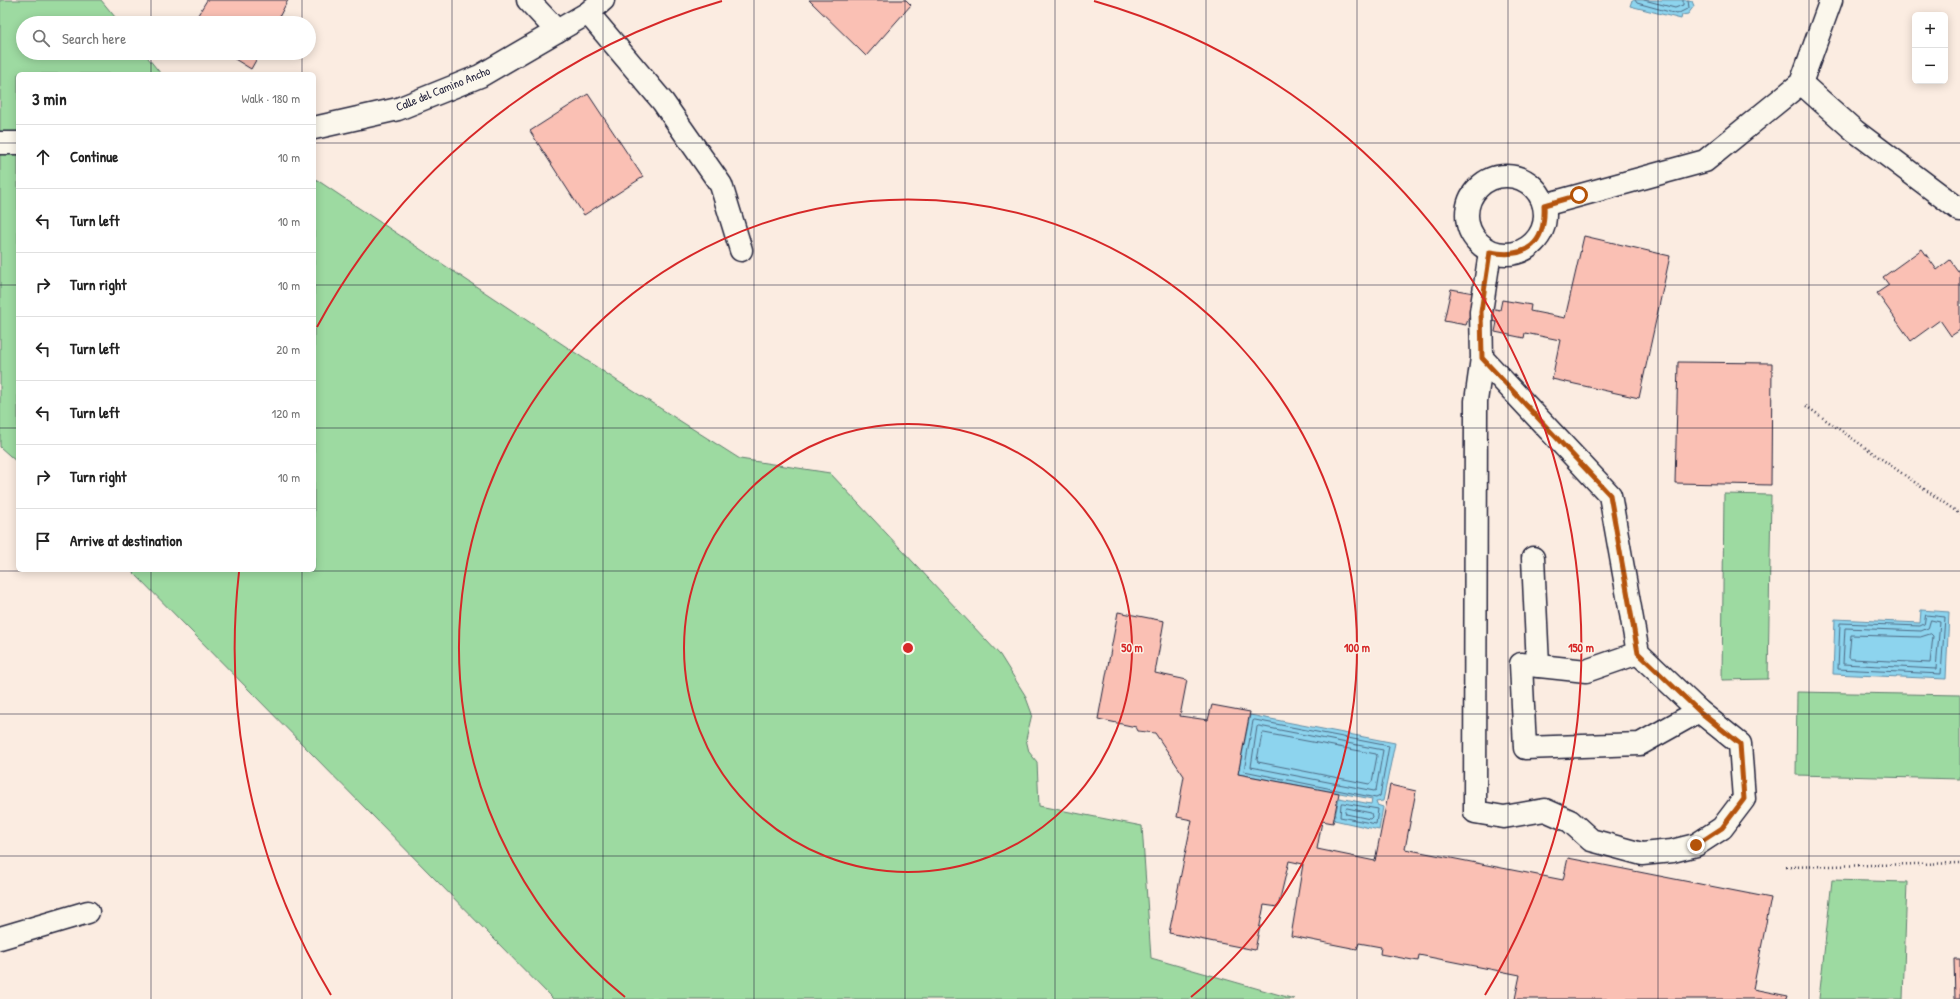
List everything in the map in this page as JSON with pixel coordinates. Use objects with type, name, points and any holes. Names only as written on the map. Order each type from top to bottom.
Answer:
[{"type":"street","points":[[528,0],[557,31]]},
{"type":"street","points":[[1544,205],[1705,161],[1801,83],[1831,0]]},
{"type":"street","points":[[595,6],[721,185],[741,250]]},
{"type":"street","name":"Calle del Camino Ancho","points":[[316,128],[398,109],[480,76],[557,31],[595,6]]},
{"type":"street","points":[[1801,83],[1855,131],[1960,210]]},
{"type":"street","points":[[0,143],[16,143]]},
{"type":"street","points":[[1498,176],[1518,177],[1534,188],[1544,205],[1545,223],[1537,239],[1524,250],[1513,254],[1507,255],[1490,252],[1474,239],[1466,221],[1468,201],[1480,185],[1498,176]]},
{"type":"street","points":[[1482,358],[1610,495],[1638,653],[1699,711],[1740,744],[1744,799],[1722,828],[1696,845],[1642,854],[1591,840],[1570,821],[1545,810],[1504,817],[1475,812],[1476,400],[1482,358],[1481,312],[1490,252]]},
{"type":"street","points":[[1533,558],[1538,666]]},
{"type":"street","points":[[1638,653],[1586,671],[1521,664],[1525,748],[1640,744],[1699,711]]},
{"type":"street","points":[[0,938],[88,912]]},
{"type":"path","points":[[1806,406],[1960,514]]},
{"type":"path","points":[[1786,867],[1960,863]]},
{"type":"green space","points":[[0,0],[101,0],[114,16],[16,16],[16,60],[150,60],[159,72],[16,72],[16,461],[0,447]]},
{"type":"green space","points":[[316,179],[619,382],[740,459],[830,473],[1000,655],[1025,695],[1032,714],[1026,739],[1029,752],[1037,762],[1039,806],[1142,826],[1151,958],[1294,999],[553,999],[133,572],[316,572]]},
{"type":"green space","points":[[1724,494],[1771,495],[1768,679],[1722,680]]},
{"type":"green space","points":[[1797,692],[1960,695],[1960,779],[1796,775]]},
{"type":"green space","points":[[1832,880],[1907,882],[1903,999],[1819,999]]},
{"type":"water","points":[[1632,0],[1689,0],[1692,1],[1694,6],[1688,14],[1682,15],[1681,19],[1630,6]]},
{"type":"water","points":[[1921,610],[1949,612],[1946,679],[1833,674],[1835,619],[1920,623]]},
{"type":"water","points":[[1250,715],[1395,743],[1383,801],[1376,802],[1377,805],[1383,807],[1379,830],[1334,820],[1339,798],[1371,804],[1372,799],[1238,774]]},
{"type":"building","points":[[207,0],[288,0],[280,16],[197,16]]},
{"type":"building","points":[[809,0],[906,0],[911,5],[866,56]]},
{"type":"building","points":[[236,60],[256,60],[251,69]]},
{"type":"building","points":[[588,94],[643,177],[584,215],[530,131]]},
{"type":"building","points":[[1584,236],[1670,256],[1639,398],[1552,379],[1560,340],[1525,333],[1524,338],[1495,332],[1497,322],[1469,317],[1466,325],[1444,321],[1451,289],[1474,293],[1471,304],[1500,310],[1502,300],[1531,305],[1530,311],[1565,318]]},
{"type":"building","points":[[1922,249],[1937,270],[1950,260],[1958,271],[1960,270],[1960,330],[1951,336],[1940,320],[1911,341],[1877,293],[1889,285],[1883,277]]},
{"type":"building","points":[[1678,362],[1772,363],[1771,485],[1675,483]]},
{"type":"building","points":[[1118,612],[1164,621],[1155,673],[1187,680],[1180,716],[1208,720],[1212,705],[1250,712],[1238,774],[1339,793],[1333,823],[1322,821],[1317,849],[1375,861],[1390,785],[1416,791],[1405,849],[1563,880],[1568,858],[1771,898],[1753,989],[1788,996],[1787,999],[1515,999],[1520,975],[1419,955],[1418,961],[1380,954],[1381,947],[1359,943],[1357,949],[1291,936],[1303,864],[1289,861],[1278,907],[1264,905],[1255,950],[1169,933],[1192,820],[1177,817],[1184,776],[1155,733],[1138,731],[1136,727],[1098,719]]},
{"type":"building","points":[[1954,959],[1960,959],[1960,999],[1955,999]]},
{"type":"route","points":[[1579,195],[1544,205],[1545,223],[1537,239],[1524,250],[1507,255],[1490,252],[1481,312],[1482,358],[1610,495],[1638,653],[1699,711],[1740,744],[1744,799],[1722,828],[1696,845]]}]
